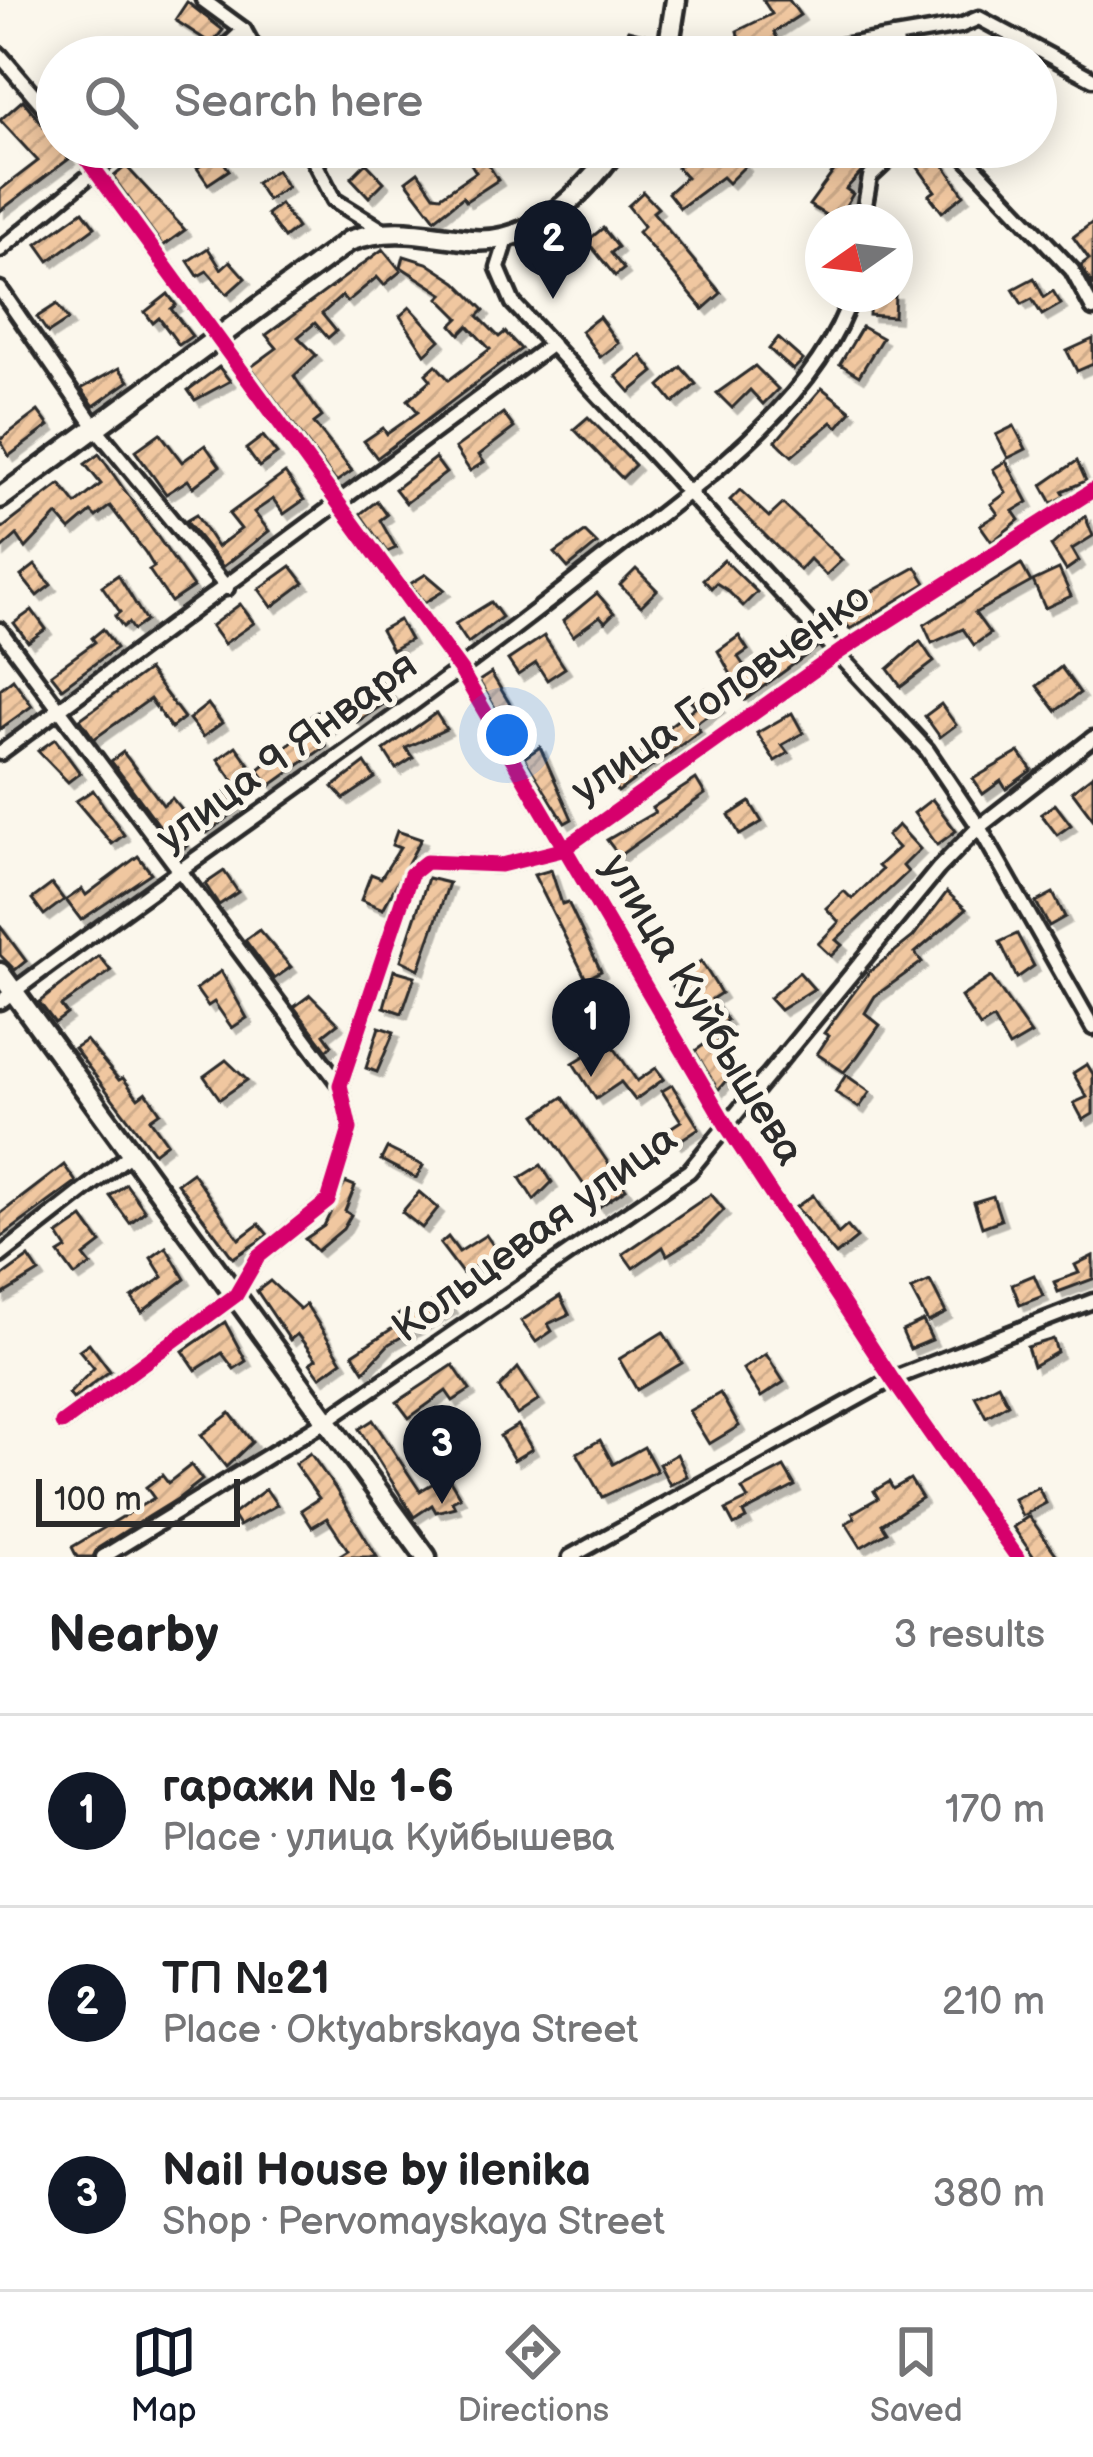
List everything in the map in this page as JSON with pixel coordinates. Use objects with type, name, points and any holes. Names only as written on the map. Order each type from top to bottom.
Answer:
[{"type":"main road","points":[[670,36],[676,0]]},
{"type":"main road","points":[[0,498],[349,241],[380,230],[475,241],[508,236],[550,216],[600,168]]},
{"type":"main road","points":[[0,973],[7,997],[132,1153],[426,1557]]},
{"type":"street","points":[[203,0],[247,36]]},
{"type":"street","points":[[898,36],[979,18],[1013,36]]},
{"type":"street","points":[[238,36],[244,30]]},
{"type":"street","points":[[0,55],[36,97]]},
{"type":"street","points":[[1057,60],[1093,79]]},
{"type":"street","name":"улица Куйбышева","points":[[97,168],[461,671],[728,1128],[892,1379],[1017,1557]]},
{"type":"street","points":[[0,250],[104,168]]},
{"type":"street","points":[[318,168],[334,200],[380,230]]},
{"type":"street","points":[[865,204],[870,177],[880,168]]},
{"type":"street","points":[[976,168],[1072,270],[1093,309]]},
{"type":"street","points":[[508,236],[498,268],[513,303],[691,489],[927,750],[979,826],[1093,1028]]},
{"type":"street","points":[[0,289],[95,427],[226,588]]},
{"type":"street","name":"улица 9 Января","points":[[7,997],[461,671],[691,489],[817,367],[843,312]]},
{"type":"street","points":[[0,752],[552,344]]},
{"type":"street","name":"улица Головченко","points":[[62,1423],[236,1295],[258,1257],[328,1202],[350,1130],[340,1085],[411,874],[426,862],[501,865],[562,850],[841,651],[1093,490]]},
{"type":"street","points":[[0,629],[340,1085]]},
{"type":"street","name":"Кольцевая улица","points":[[103,1557],[327,1420],[688,1171],[728,1128],[841,980],[979,826],[1093,738]]},
{"type":"street","points":[[0,1256],[132,1153]]},
{"type":"street","points":[[570,1557],[892,1379],[1093,1300]]},
{"type":"building","points":[[763,0],[789,0],[800,15],[774,32],[776,36],[738,36],[737,31],[772,14]]},
{"type":"building","points":[[187,2],[223,30],[218,36],[200,36],[175,20]]},
{"type":"building","points":[[23,100],[36,117],[36,159],[0,120]]},
{"type":"building","points":[[36,163],[36,168],[57,168],[0,211],[0,190]]},
{"type":"building","points":[[128,168],[185,230],[163,246],[113,177]]},
{"type":"building","points":[[197,168],[228,168],[229,170],[208,184]]},
{"type":"building","points":[[361,168],[371,168],[384,182],[369,197],[351,178]]},
{"type":"building","points":[[473,168],[490,168],[498,180],[466,201],[463,197],[435,219],[406,181],[418,172],[434,195],[441,196],[476,172]]},
{"type":"building","points":[[678,168],[743,168],[728,183],[722,177],[680,208],[668,193],[686,177]]},
{"type":"building","points":[[836,168],[865,168],[846,189],[853,194],[847,204],[810,204]]},
{"type":"building","points":[[918,168],[946,168],[964,195],[942,212],[929,195],[935,191]]},
{"type":"building","points":[[276,170],[287,187],[267,200],[256,183]]},
{"type":"building","points":[[643,192],[658,208],[653,212],[721,293],[703,309],[638,232],[644,226],[628,206]]},
{"type":"building","points":[[280,204],[297,228],[284,238],[267,214]]},
{"type":"building","points":[[83,211],[95,227],[49,261],[37,244]]},
{"type":"building","points":[[1093,222],[1093,287],[1081,265],[1089,259],[1073,237]]},
{"type":"building","points":[[603,228],[618,247],[611,253],[624,269],[615,276],[587,241]]},
{"type":"building","points":[[208,248],[221,269],[230,261],[245,278],[227,294],[207,271],[198,276],[188,261]]},
{"type":"building","points":[[383,249],[401,271],[384,285],[377,277],[347,302],[342,296],[322,314],[336,331],[328,338],[315,323],[298,337],[316,355],[294,376],[322,417],[314,423],[352,471],[336,482],[251,367],[277,348],[266,335]]},
{"type":"building","points":[[404,256],[427,263],[456,282],[484,310],[478,316],[499,337],[505,332],[521,349],[377,458],[364,441],[383,428],[387,434],[418,412],[408,400],[431,380],[426,374],[436,365],[449,380],[490,349],[468,326],[460,334],[452,325],[459,318],[439,298],[443,294],[401,267]]},
{"type":"building","points":[[1034,278],[1044,297],[1053,291],[1061,304],[1042,315],[1032,299],[1022,304],[1013,289]]},
{"type":"building","points":[[168,294],[176,305],[171,309],[192,336],[179,345],[159,318],[153,323],[145,312]]},
{"type":"building","points":[[57,304],[68,320],[48,333],[37,317]]},
{"type":"building","points":[[410,307],[440,340],[425,354],[400,316]]},
{"type":"building","points":[[869,312],[894,312],[894,317]]},
{"type":"building","points":[[599,317],[618,343],[600,357],[581,331]]},
{"type":"building","points":[[862,327],[882,338],[859,376],[840,364]]},
{"type":"building","points":[[778,338],[803,360],[793,370],[769,349]]},
{"type":"building","points":[[1093,339],[1093,364],[1077,371],[1067,351]]},
{"type":"building","points":[[641,355],[654,372],[630,392],[616,376]]},
{"type":"building","points":[[755,366],[778,389],[763,404],[750,390],[732,408],[717,393]]},
{"type":"building","points":[[219,367],[230,381],[195,400],[188,390]]},
{"type":"building","points":[[681,367],[696,384],[674,403],[660,386]]},
{"type":"building","points":[[119,368],[129,381],[94,406],[81,389]]},
{"type":"building","points":[[822,388],[851,411],[838,427],[832,422],[792,456],[776,441]]},
{"type":"building","points":[[38,411],[49,426],[9,456],[0,440]]},
{"type":"building","points":[[503,413],[514,428],[479,455],[484,462],[470,471],[455,448]]},
{"type":"building","points":[[588,417],[635,465],[622,478],[574,429]]},
{"type":"building","points":[[1014,426],[1026,449],[1008,458],[996,435]]},
{"type":"building","points":[[160,433],[182,462],[205,445],[220,466],[193,487],[188,480],[166,494],[135,451]]},
{"type":"building","points":[[263,436],[277,454],[259,467],[246,449]]},
{"type":"building","points":[[99,454],[193,587],[171,602],[149,570],[154,567],[145,552],[110,506],[96,517],[91,512],[70,530],[57,515],[26,548],[17,535],[0,550],[0,530],[60,484],[76,504],[101,484],[85,464]]},
{"type":"building","points":[[435,458],[446,473],[406,503],[395,489]]},
{"type":"building","points":[[1006,461],[1028,502],[1013,511],[1019,520],[992,542],[980,525],[998,514],[991,504],[1006,493],[993,469]]},
{"type":"building","points":[[1077,461],[1086,481],[1062,491],[1065,496],[1052,503],[1042,485]]},
{"type":"building","points":[[285,473],[304,500],[284,514],[273,499],[254,512],[269,531],[223,567],[186,521],[196,515],[217,547],[241,529],[229,514]]},
{"type":"building","points":[[740,490],[769,517],[783,504],[842,560],[826,575],[810,559],[800,570],[730,500]]},
{"type":"building","points":[[377,501],[387,515],[380,520],[396,548],[387,552],[360,514]]},
{"type":"building","points":[[1085,516],[1093,536],[1072,549],[1079,561],[1066,570],[1051,546]]},
{"type":"building","points":[[585,532],[597,544],[568,568],[555,553]]},
{"type":"building","points":[[724,560],[757,592],[743,606],[727,590],[716,583],[711,588],[703,579]]},
{"type":"building","points":[[1021,564],[1031,582],[975,613],[990,634],[974,645],[963,629],[932,643],[924,625]]},
{"type":"building","points":[[35,565],[51,585],[37,596],[21,576]]},
{"type":"building","points":[[291,566],[304,583],[272,607],[259,589]]},
{"type":"building","points":[[916,567],[926,583],[850,629],[842,618],[850,612],[846,606]]},
{"type":"building","points":[[636,569],[657,590],[641,606],[620,585]]},
{"type":"building","points":[[1059,569],[1071,596],[1045,608],[1033,581]]},
{"type":"building","points":[[426,574],[445,590],[424,603],[410,584]]},
{"type":"building","points":[[118,575],[146,621],[133,630],[128,623],[123,627],[115,616],[120,612],[102,586]]},
{"type":"building","points":[[597,593],[614,613],[605,622],[600,616],[573,636],[563,621]]},
{"type":"building","points":[[491,602],[502,617],[468,643],[455,624]]},
{"type":"building","points":[[240,604],[254,623],[224,644],[211,626]]},
{"type":"building","points":[[32,610],[46,629],[28,642],[14,623]]},
{"type":"building","points":[[399,620],[410,640],[392,650],[381,630]]},
{"type":"building","points":[[103,629],[116,648],[62,688],[51,674],[95,642],[92,638]]},
{"type":"building","points":[[801,631],[816,648],[745,700],[718,651],[739,636],[748,650],[738,657],[751,676],[791,647],[788,643]]},
{"type":"building","points":[[544,636],[565,668],[547,680],[536,663],[518,675],[508,660]]},
{"type":"building","points":[[920,641],[934,662],[901,687],[888,669]]},
{"type":"building","points":[[1061,667],[1080,693],[1056,711],[1037,686]]},
{"type":"building","points":[[148,670],[184,718],[171,728],[150,699],[94,739],[80,719]]},
{"type":"building","points":[[491,673],[516,714],[503,721],[479,681]]},
{"type":"building","points":[[13,679],[32,706],[0,729],[0,689]]},
{"type":"building","points":[[381,682],[393,698],[357,722],[345,706]]},
{"type":"building","points":[[706,689],[719,707],[695,724],[700,731],[618,792],[603,772],[618,761],[622,766],[650,746],[647,743],[696,706],[691,701]]},
{"type":"building","points":[[208,704],[222,723],[203,737],[189,719]]},
{"type":"building","points":[[941,704],[956,725],[940,737],[925,716]]},
{"type":"building","points":[[325,706],[337,723],[319,736],[326,746],[270,786],[258,770],[314,723],[310,717]]},
{"type":"building","points":[[436,713],[446,729],[406,748],[413,758],[396,769],[384,750]]},
{"type":"building","points":[[792,713],[803,733],[782,745],[788,753],[775,761],[757,733]]},
{"type":"building","points":[[55,739],[80,773],[68,782],[38,751]]},
{"type":"building","points":[[236,746],[253,770],[235,783],[218,759]]},
{"type":"building","points":[[540,747],[572,819],[565,823],[524,758]]},
{"type":"building","points":[[123,752],[163,805],[172,798],[185,814],[172,824],[187,846],[179,852],[111,761]]},
{"type":"building","points":[[1019,752],[1032,770],[1006,789],[1001,781],[983,794],[973,779]]},
{"type":"building","points":[[365,763],[375,778],[344,799],[333,787]]},
{"type":"building","points":[[1093,775],[1093,819],[1072,791]]},
{"type":"building","points":[[696,779],[705,794],[619,856],[607,840],[655,812],[652,808]]},
{"type":"building","points":[[93,790],[124,835],[112,844],[76,801]]},
{"type":"building","points":[[226,792],[239,809],[207,833],[192,814]]},
{"type":"building","points":[[932,799],[956,831],[937,845],[914,813]]},
{"type":"building","points":[[750,802],[762,822],[740,835],[729,815]]},
{"type":"building","points":[[1055,804],[1071,825],[1057,835],[1041,814]]},
{"type":"building","points":[[898,825],[920,849],[903,866],[908,872],[836,940],[842,945],[831,956],[818,944],[839,922],[826,908],[844,891],[852,899],[882,870],[878,866],[898,848],[887,836]]},
{"type":"building","points":[[397,831],[421,839],[383,909],[361,900],[371,874],[381,878],[400,848],[392,845]]},
{"type":"building","points":[[138,856],[151,873],[81,920],[66,900],[82,889],[86,895]]},
{"type":"building","points":[[551,870],[562,904],[568,902],[601,971],[586,979],[534,875]]},
{"type":"building","points":[[224,871],[238,892],[219,905],[205,884]]},
{"type":"building","points":[[428,878],[449,883],[419,969],[401,960]]},
{"type":"building","points":[[52,884],[64,900],[44,915],[32,899]]},
{"type":"building","points":[[947,892],[966,909],[915,953],[922,962],[875,996],[865,1013],[880,1025],[857,1057],[844,1072],[817,1054],[829,1036],[824,1033],[869,972],[913,937]]},
{"type":"building","points":[[1053,893],[1065,917],[1049,926],[1036,902]]},
{"type":"building","points":[[0,926],[26,961],[15,970],[0,955]]},
{"type":"building","points":[[259,930],[291,967],[274,979],[245,940]]},
{"type":"building","points":[[1017,934],[1034,966],[1017,978],[1000,942]]},
{"type":"building","points":[[99,956],[111,971],[61,1006],[67,1014],[55,1023],[39,1002]]},
{"type":"building","points":[[701,961],[721,993],[712,999],[727,1020],[709,1033],[669,981]]},
{"type":"building","points":[[394,970],[415,976],[402,1013],[384,1007]]},
{"type":"building","points":[[221,971],[247,1018],[232,1028],[214,1002],[208,1006],[196,989]]},
{"type":"building","points":[[799,972],[814,989],[780,1010],[769,998]]},
{"type":"building","points":[[991,977],[1031,1034],[1009,1047],[993,1019],[980,1027],[961,997]]},
{"type":"building","points":[[310,995],[338,1023],[324,1034],[332,1045],[327,1050],[294,1007]]},
{"type":"building","points":[[379,1027],[394,1032],[377,1072],[366,1068]]},
{"type":"building","points":[[715,1037],[735,1070],[718,1090],[695,1051]]},
{"type":"building","points":[[86,1040],[119,1080],[123,1078],[138,1098],[146,1092],[160,1112],[150,1119],[167,1143],[154,1153],[74,1048]]},
{"type":"building","points":[[613,1046],[637,1081],[656,1068],[664,1079],[635,1100],[621,1082],[596,1099],[573,1063],[586,1055],[590,1062]]},
{"type":"building","points":[[226,1060],[247,1080],[220,1099],[204,1076]]},
{"type":"building","points":[[1087,1064],[1093,1074],[1093,1114],[1083,1120],[1074,1103],[1087,1097],[1073,1073]]},
{"type":"building","points":[[846,1075],[870,1092],[859,1108],[835,1092]]},
{"type":"building","points":[[672,1085],[699,1128],[676,1143],[667,1130],[681,1121],[662,1091]]},
{"type":"building","points":[[563,1097],[626,1189],[599,1207],[536,1115]]},
{"type":"building","points":[[387,1148],[423,1166],[416,1178],[381,1160]]},
{"type":"building","points":[[64,1165],[76,1182],[0,1238],[0,1214]]},
{"type":"building","points":[[541,1165],[552,1182],[534,1200],[520,1178]]},
{"type":"building","points":[[192,1172],[239,1239],[259,1224],[268,1235],[233,1258],[177,1183]]},
{"type":"building","points":[[345,1182],[355,1186],[345,1211],[351,1215],[343,1229],[317,1251],[305,1239],[324,1226]]},
{"type":"building","points":[[126,1184],[145,1211],[130,1223],[110,1196]]},
{"type":"building","points":[[419,1192],[438,1208],[422,1228],[402,1212]]},
{"type":"building","points":[[711,1194],[724,1210],[698,1236],[667,1255],[663,1247],[633,1268],[623,1254]]},
{"type":"building","points":[[813,1195],[838,1234],[847,1226],[857,1238],[836,1255],[796,1207]]},
{"type":"building","points":[[993,1196],[1001,1220],[982,1227],[974,1202]]},
{"type":"building","points":[[83,1218],[101,1243],[84,1256],[91,1265],[75,1276],[59,1254],[67,1249],[58,1235]]},
{"type":"building","points":[[486,1235],[499,1254],[462,1273],[440,1244],[448,1237],[459,1252]]},
{"type":"building","points":[[166,1247],[185,1279],[142,1312],[132,1298],[163,1277],[151,1258]]},
{"type":"building","points":[[1093,1256],[1093,1279],[1058,1292],[1054,1282],[1079,1273],[1075,1265]]},
{"type":"building","points":[[29,1257],[39,1272],[0,1296],[0,1278]]},
{"type":"building","points":[[1034,1275],[1043,1296],[1020,1305],[1012,1284]]},
{"type":"building","points":[[270,1281],[300,1309],[306,1304],[342,1361],[320,1377],[310,1363],[316,1359],[297,1334],[290,1340],[257,1291]]},
{"type":"building","points":[[930,1281],[946,1313],[928,1322],[911,1290]]},
{"type":"building","points":[[443,1294],[452,1308],[389,1344],[364,1371],[353,1354],[396,1326],[392,1319],[409,1308],[414,1315]]},
{"type":"building","points":[[560,1296],[569,1314],[548,1324],[552,1331],[536,1342],[521,1321]]},
{"type":"building","points":[[923,1321],[932,1340],[910,1349],[902,1331]]},
{"type":"building","points":[[225,1322],[246,1361],[234,1369],[222,1353],[196,1370],[183,1351]]},
{"type":"building","points":[[663,1332],[682,1363],[637,1390],[619,1359]]},
{"type":"building","points":[[1053,1339],[1057,1352],[1033,1366],[1027,1347]]},
{"type":"building","points":[[89,1343],[110,1371],[73,1399],[69,1394],[94,1368],[79,1350]]},
{"type":"building","points":[[766,1354],[784,1382],[761,1397],[743,1369]]},
{"type":"building","points":[[453,1365],[470,1390],[453,1401],[446,1391],[409,1418],[397,1402]]},
{"type":"building","points":[[518,1368],[539,1400],[517,1415],[499,1388]]},
{"type":"building","points":[[998,1384],[1008,1404],[986,1417],[975,1396]]},
{"type":"building","points":[[720,1393],[739,1426],[709,1444],[689,1411]]},
{"type":"building","points":[[230,1413],[252,1442],[226,1467],[201,1435]]},
{"type":"building","points":[[373,1420],[420,1491],[447,1475],[460,1497],[452,1501],[455,1507],[436,1512],[432,1505],[414,1517],[359,1429]]},
{"type":"building","points":[[518,1425],[532,1449],[514,1460],[500,1436]]},
{"type":"building","points":[[600,1440],[613,1464],[644,1447],[657,1471],[602,1497],[577,1453]]},
{"type":"building","points":[[310,1453],[377,1557],[337,1557],[348,1550],[327,1518],[312,1527],[301,1510],[319,1498],[295,1464]]},
{"type":"building","points":[[677,1454],[687,1476],[670,1485],[659,1464]]},
{"type":"building","points":[[191,1465],[202,1480],[98,1548],[93,1557],[77,1557],[72,1547],[154,1498],[146,1487],[162,1475],[168,1483]]},
{"type":"building","points":[[784,1467],[795,1486],[743,1513],[746,1519],[734,1525],[726,1510],[748,1499],[742,1489]]},
{"type":"building","points":[[910,1479],[922,1498],[882,1524],[887,1532],[861,1547],[846,1523],[855,1518],[852,1513],[878,1498],[874,1491],[889,1482],[893,1489]]},
{"type":"building","points":[[1038,1487],[1046,1503],[1022,1516],[1014,1499]]},
{"type":"building","points":[[266,1489],[277,1505],[239,1526],[232,1515]]},
{"type":"building","points":[[1029,1516],[1058,1557],[1034,1557],[1013,1527]]},
{"type":"cycle path","points":[[93,168],[461,671],[728,1128],[892,1379],[1017,1557]]},
{"type":"cycle path","points":[[62,1423],[236,1295],[258,1257],[328,1201],[350,1129],[340,1085],[411,874],[426,862],[501,865],[562,850],[841,651],[1093,490]]},
{"type":"place","name":"ТП №21","points":[[553,299]]},
{"type":"place","name":"гаражи № 1-6","points":[[591,1077]]},
{"type":"place","name":"Nail House by ilenika","points":[[442,1504]]}]
